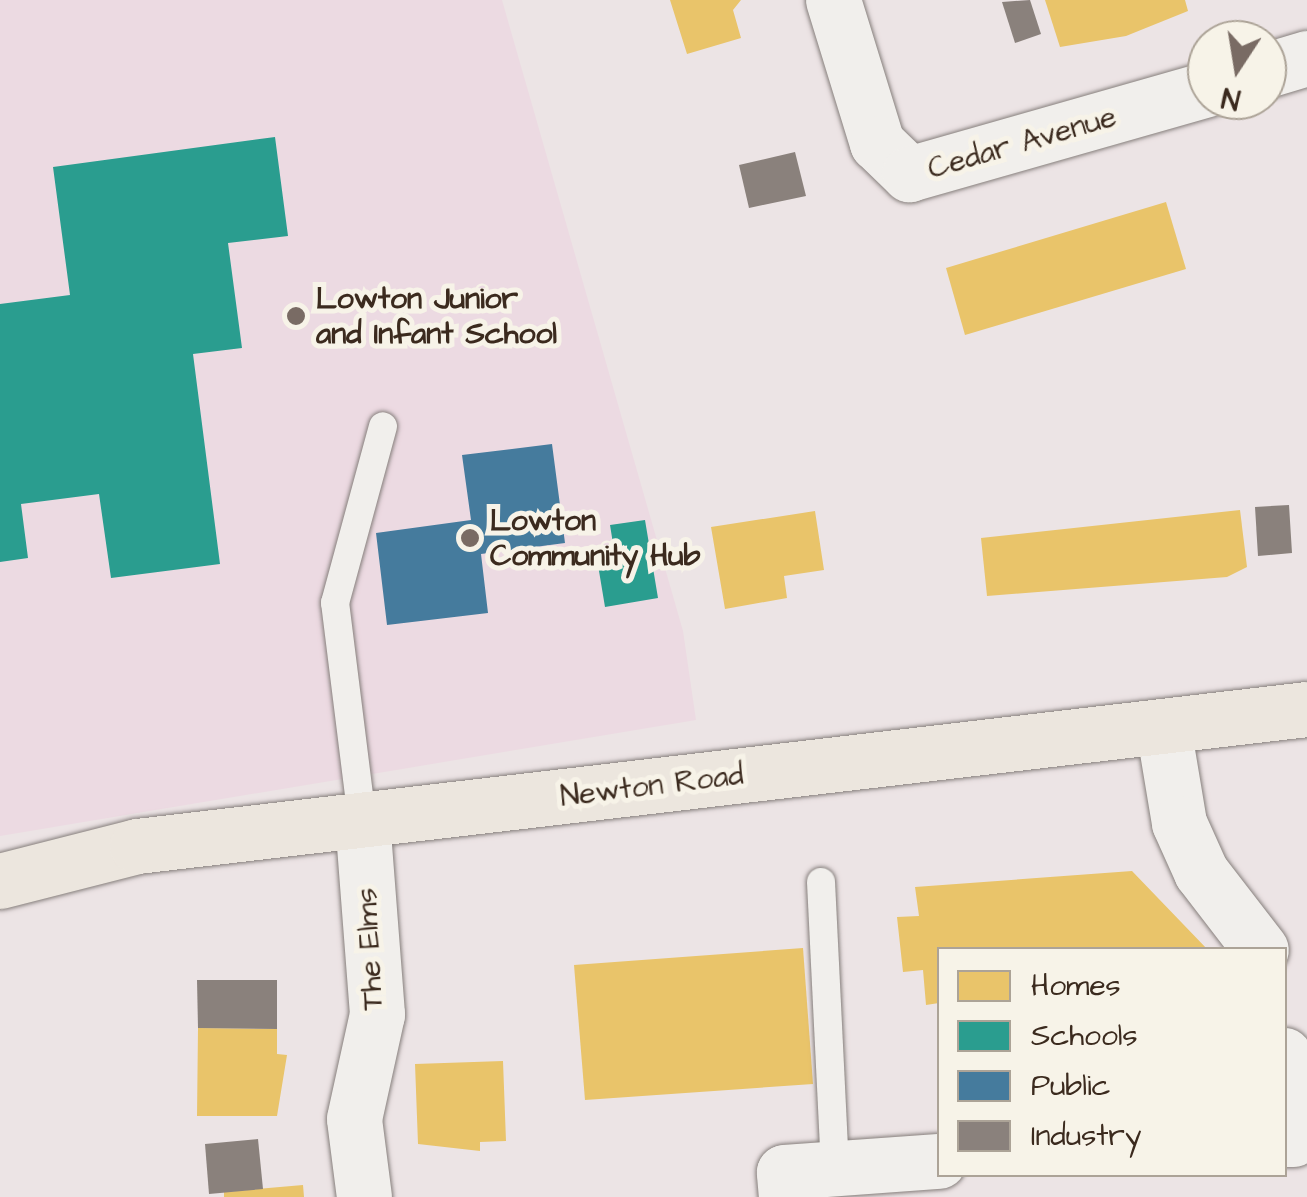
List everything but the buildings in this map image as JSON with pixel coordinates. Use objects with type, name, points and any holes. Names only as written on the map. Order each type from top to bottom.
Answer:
[{"type":"main road","name":"Newton Road","points":[[0,881],[137,846],[1307,709]]},
{"type":"street","name":"Cedar Avenue","points":[[833,0],[877,143],[909,174],[1187,95]]},
{"type":"street","points":[[1163,728],[1178,823],[1201,872],[1259,947]]},
{"type":"street","name":"The Elms","points":[[362,819],[377,1014],[354,1119],[364,1197]]},
{"type":"street","points":[[1287,1083],[1293,1138],[1287,1139]]},
{"type":"street","points":[[786,1197],[784,1172],[937,1161]]},
{"type":"lane","points":[[362,819],[335,604],[382,426]]},
{"type":"lane","points":[[822,882],[835,1167]]},
{"type":"shaded area","name":"Lowton Junior and Infant School","points":[[0,0],[502,0],[683,631],[696,720],[0,836]]},
{"type":"place","name":"Lowton Junior and Infant School","points":[[296,316]]},
{"type":"place","name":"Lowton Community Hub","points":[[470,538]]}]
